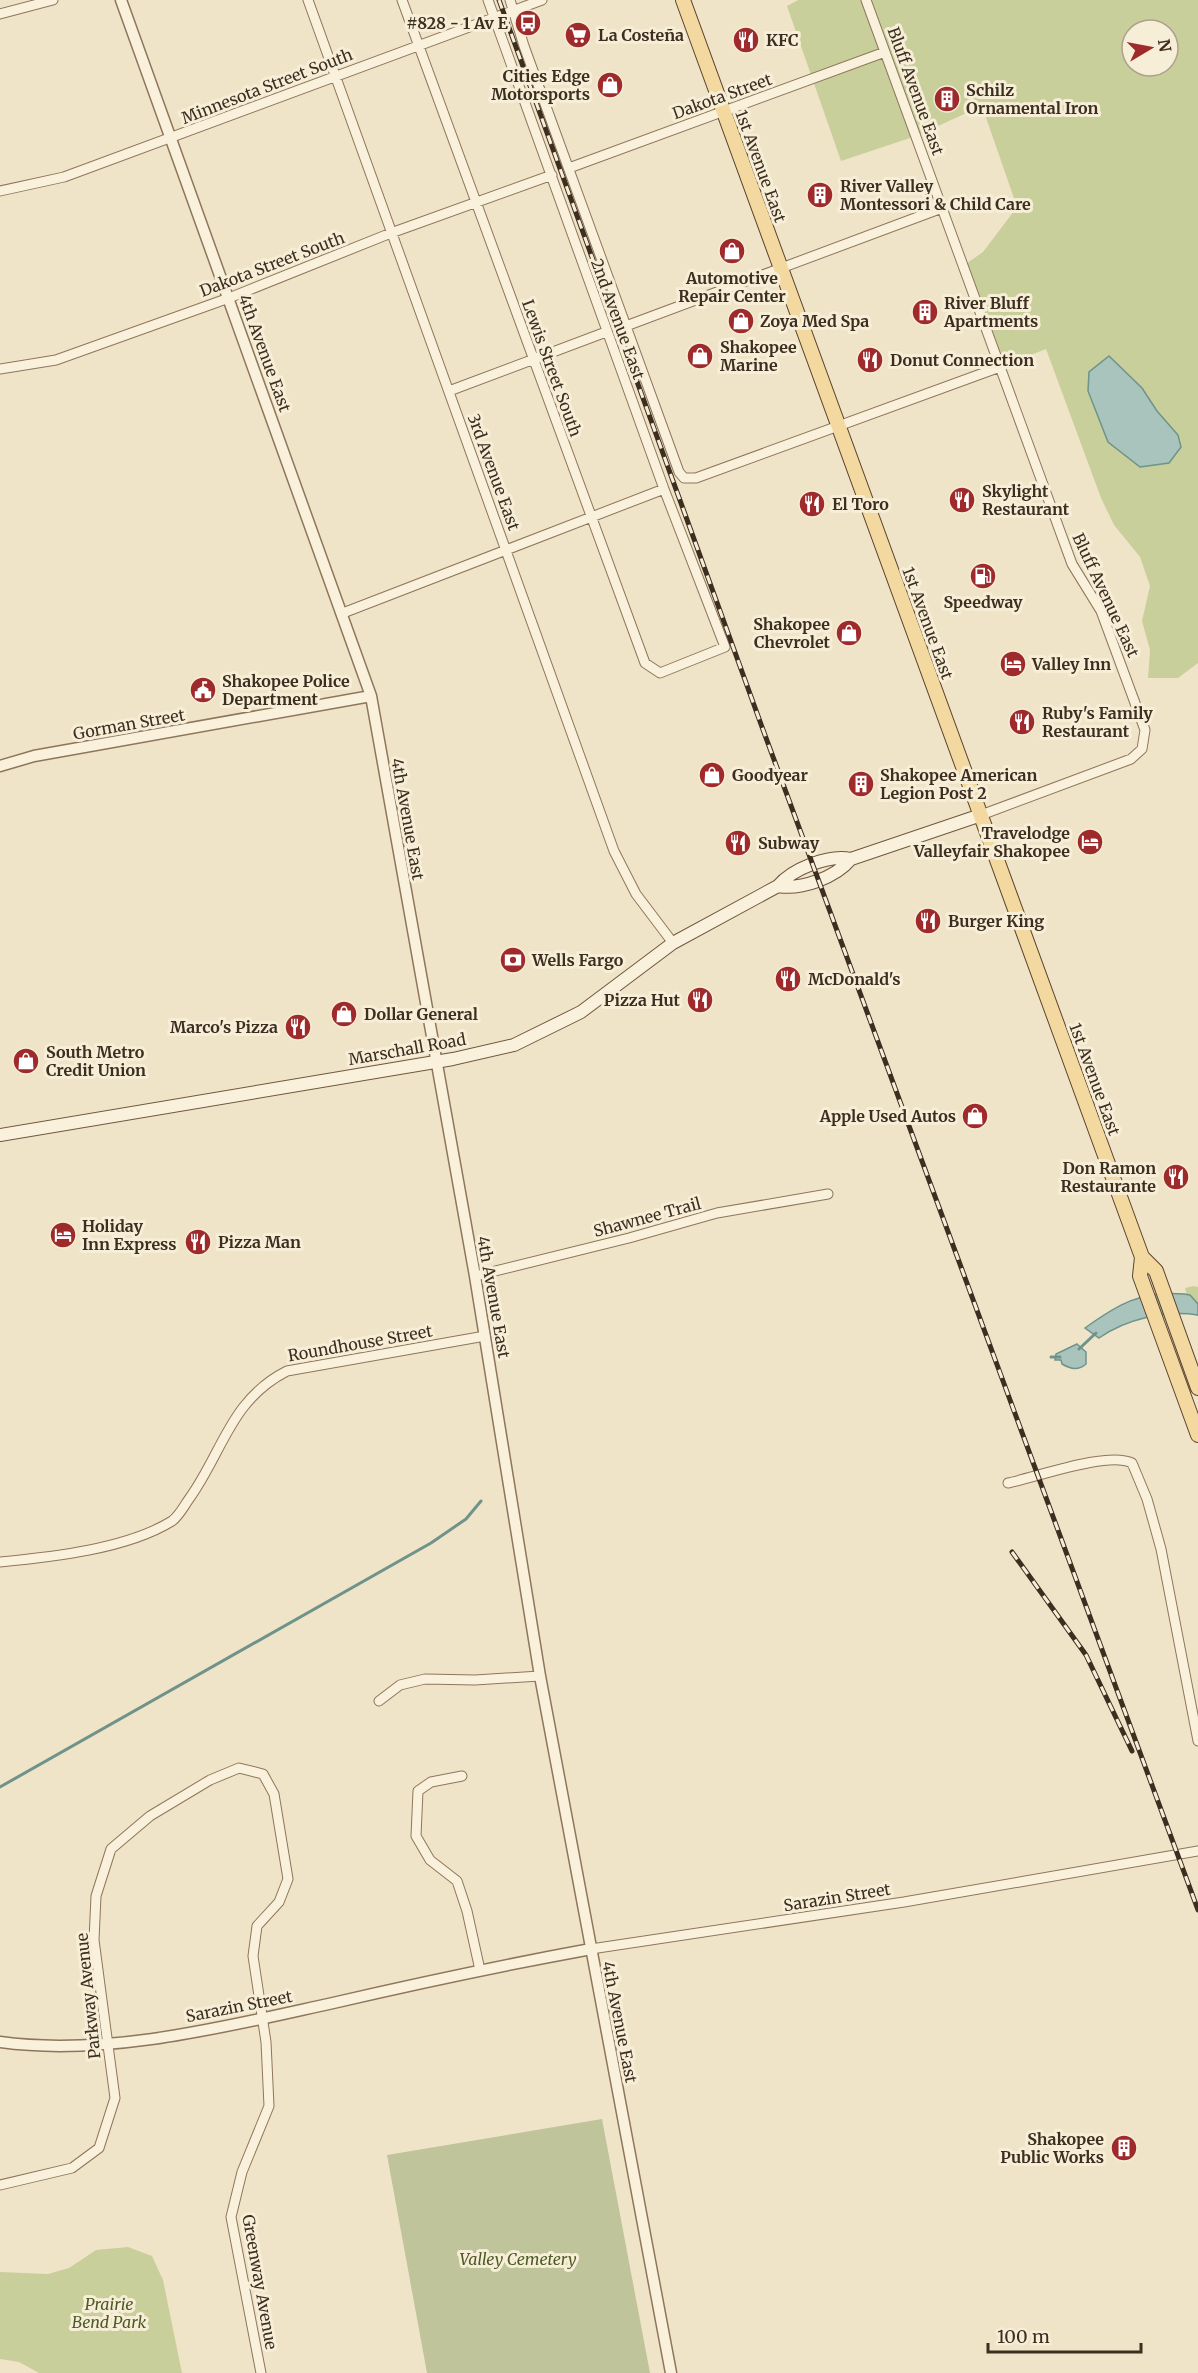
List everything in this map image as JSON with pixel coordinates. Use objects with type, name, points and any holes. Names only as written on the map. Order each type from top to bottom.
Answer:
[{"type":"main road","name":"1st Avenue East","points":[[683,0],[1142,1257]]},
{"type":"main road","name":"Marschall Road","points":[[0,1135],[436,1062],[514,1045],[581,1012],[673,943],[778,886],[786,876],[839,857],[850,859],[981,816]]},
{"type":"main road","points":[[1142,1257],[1156,1271],[1198,1388]]},
{"type":"main road","points":[[1142,1257],[1140,1276],[1198,1435]]},
{"type":"street","points":[[0,14],[53,0]]},
{"type":"street","name":"4th Avenue East","points":[[121,0],[371,696],[475,1276],[540,1676],[671,2373]]},
{"type":"street","name":"3rd Avenue East","points":[[308,0],[614,851],[636,894],[673,943]]},
{"type":"street","name":"Lewis Street South","points":[[402,0],[645,663],[660,673],[725,647]]},
{"type":"street","name":"2nd Avenue East","points":[[488,0],[606,332],[725,647]]},
{"type":"street","name":"2nd Avenue East","points":[[510,0],[679,472],[684,478],[696,478],[838,426]]},
{"type":"street","name":"Minnesota Street South","points":[[0,191],[64,177],[171,139],[334,75],[494,20],[542,0]]},
{"type":"street","name":"Bluff Avenue East","points":[[866,0],[1072,564],[1101,611],[1143,720],[1145,739],[1142,749],[1131,759]]},
{"type":"street","name":"Dakota Street","points":[[569,168],[885,52]]},
{"type":"street","name":"Dakota Street South","points":[[0,369],[56,360],[229,298],[391,233],[552,175]]},
{"type":"street","points":[[626,326],[942,208]]},
{"type":"street","points":[[449,391],[606,332]]},
{"type":"street","points":[[838,426],[1000,367]]},
{"type":"street","points":[[343,613],[505,548],[664,489]]},
{"type":"street","name":"Gorman Street","points":[[0,766],[34,756],[371,696]]},
{"type":"street","name":"Marschall Road","points":[[981,816],[1131,759]]},
{"type":"street","name":"Shawnee Trail","points":[[475,1276],[629,1238],[717,1213],[828,1194]]},
{"type":"street","name":"Roundhouse Street","points":[[0,1562],[36,1558],[124,1541],[174,1520],[201,1482],[222,1440],[244,1404],[265,1382],[287,1371],[485,1336]]},
{"type":"street","points":[[1008,1483],[1103,1459],[1125,1459],[1132,1463],[1147,1499],[1161,1549],[1198,1741]]},
{"type":"street","points":[[379,1701],[400,1685],[425,1679],[475,1680],[540,1676]]},
{"type":"street","name":"Greenway Avenue","points":[[239,1768],[263,1774],[274,1794],[288,1879],[279,1902],[257,1926],[253,1956],[266,2042],[269,2106],[242,2172],[231,2217],[261,2373]]},
{"type":"street","name":"Parkway Avenue","points":[[0,2185],[72,2168],[99,2148],[115,2098],[94,1940],[96,1896],[111,1849],[150,1816],[210,1780],[239,1768]]},
{"type":"street","points":[[462,1776],[431,1782],[418,1791],[416,1836],[430,1860],[457,1881],[467,1911],[480,1970]]},
{"type":"street","name":"Sarazin Street","points":[[0,2042],[22,2046],[107,2044],[262,2019],[480,1970],[591,1949],[904,1902],[1198,1851]]},
{"type":"green space","points":[[798,0],[1198,0],[1198,663],[1178,678],[1148,678],[1150,650],[1142,621],[1150,586],[1140,557],[1114,525],[1101,498],[1046,349],[1000,367],[963,266],[983,252],[1017,207],[982,106],[916,136],[841,161],[787,6]]},
{"type":"green space","points":[[1198,1287],[1198,1316],[1191,1314],[1185,1288]]},
{"type":"green space","name":"Valley Cemetery","points":[[602,2119],[650,2373],[427,2373],[387,2155]]},
{"type":"green space","name":"Prairie Bend Park","points":[[128,2247],[152,2256],[163,2280],[182,2373],[39,2373],[19,2362],[0,2359],[0,2272],[48,2274],[69,2268],[96,2250]]},
{"type":"water","points":[[1109,356],[1142,388],[1157,411],[1178,435],[1181,447],[1169,463],[1140,467],[1108,442],[1088,391],[1089,372]]},
{"type":"water","points":[[1155,1294],[1190,1295],[1198,1304],[1198,1315],[1159,1315],[1133,1321],[1099,1338],[1085,1328],[1108,1312],[1130,1301]]},
{"type":"water","points":[[1077,1344],[1086,1352],[1086,1364],[1071,1368],[1062,1364],[1061,1360],[1055,1360],[1056,1354]]},
{"type":"waterway","points":[[1079,1349],[1096,1333]]},
{"type":"waterway","points":[[1051,1357],[1060,1357]]},
{"type":"waterway","points":[[0,1787],[431,1543],[466,1519],[481,1501]]},
{"type":"railway","points":[[499,0],[762,727],[1198,1910]]},
{"type":"railway","points":[[1012,1552],[1086,1655],[1132,1751]]},
{"type":"place","name":"#828 - 1 Av E","points":[[528,23]]},
{"type":"place","name":"La Costeña","points":[[578,35]]},
{"type":"place","name":"KFC","points":[[746,40]]},
{"type":"place","name":"Cities Edge Motorsports","points":[[610,85]]},
{"type":"place","name":"Schilz Ornamental Iron","points":[[947,99]]},
{"type":"place","name":"River Valley Montessori & Child Care","points":[[820,195]]},
{"type":"place","name":"Automotive Repair Center","points":[[732,251]]},
{"type":"place","name":"River Bluff Apartments","points":[[925,312]]},
{"type":"place","name":"Zoya Med Spa","points":[[741,321]]},
{"type":"place","name":"Shakopee Marine","points":[[700,356]]},
{"type":"place","name":"Donut Connection","points":[[870,360]]},
{"type":"place","name":"Skylight Restaurant","points":[[962,500]]},
{"type":"place","name":"El Toro","points":[[812,504]]},
{"type":"place","name":"Speedway","points":[[983,576]]},
{"type":"place","name":"Shakopee Chevrolet","points":[[849,633]]},
{"type":"place","name":"Valley Inn","points":[[1013,664]]},
{"type":"place","name":"Shakopee Police Department","points":[[203,690]]},
{"type":"place","name":"Ruby's Family Restaurant","points":[[1022,722]]},
{"type":"place","name":"Goodyear","points":[[712,775]]},
{"type":"place","name":"Shakopee American Legion Post 2","points":[[861,784]]},
{"type":"place","name":"Travelodge Valleyfair Shakopee","points":[[1090,842]]},
{"type":"place","name":"Subway","points":[[738,843]]},
{"type":"place","name":"Burger King","points":[[928,921]]},
{"type":"place","name":"Wells Fargo","points":[[513,960]]},
{"type":"place","name":"McDonald's","points":[[788,979]]},
{"type":"place","name":"Pizza Hut","points":[[700,1000]]},
{"type":"place","name":"Dollar General","points":[[344,1014]]},
{"type":"place","name":"Marco's Pizza","points":[[298,1027]]},
{"type":"place","name":"South Metro Credit Union","points":[[26,1061]]},
{"type":"place","name":"Apple Used Autos","points":[[975,1116]]},
{"type":"place","name":"Don Ramon Restaurante","points":[[1176,1177]]},
{"type":"place","name":"Holiday Inn Express","points":[[63,1235]]},
{"type":"place","name":"Pizza Man","points":[[198,1242]]},
{"type":"place","name":"Shakopee Public Works","points":[[1124,2148]]}]
